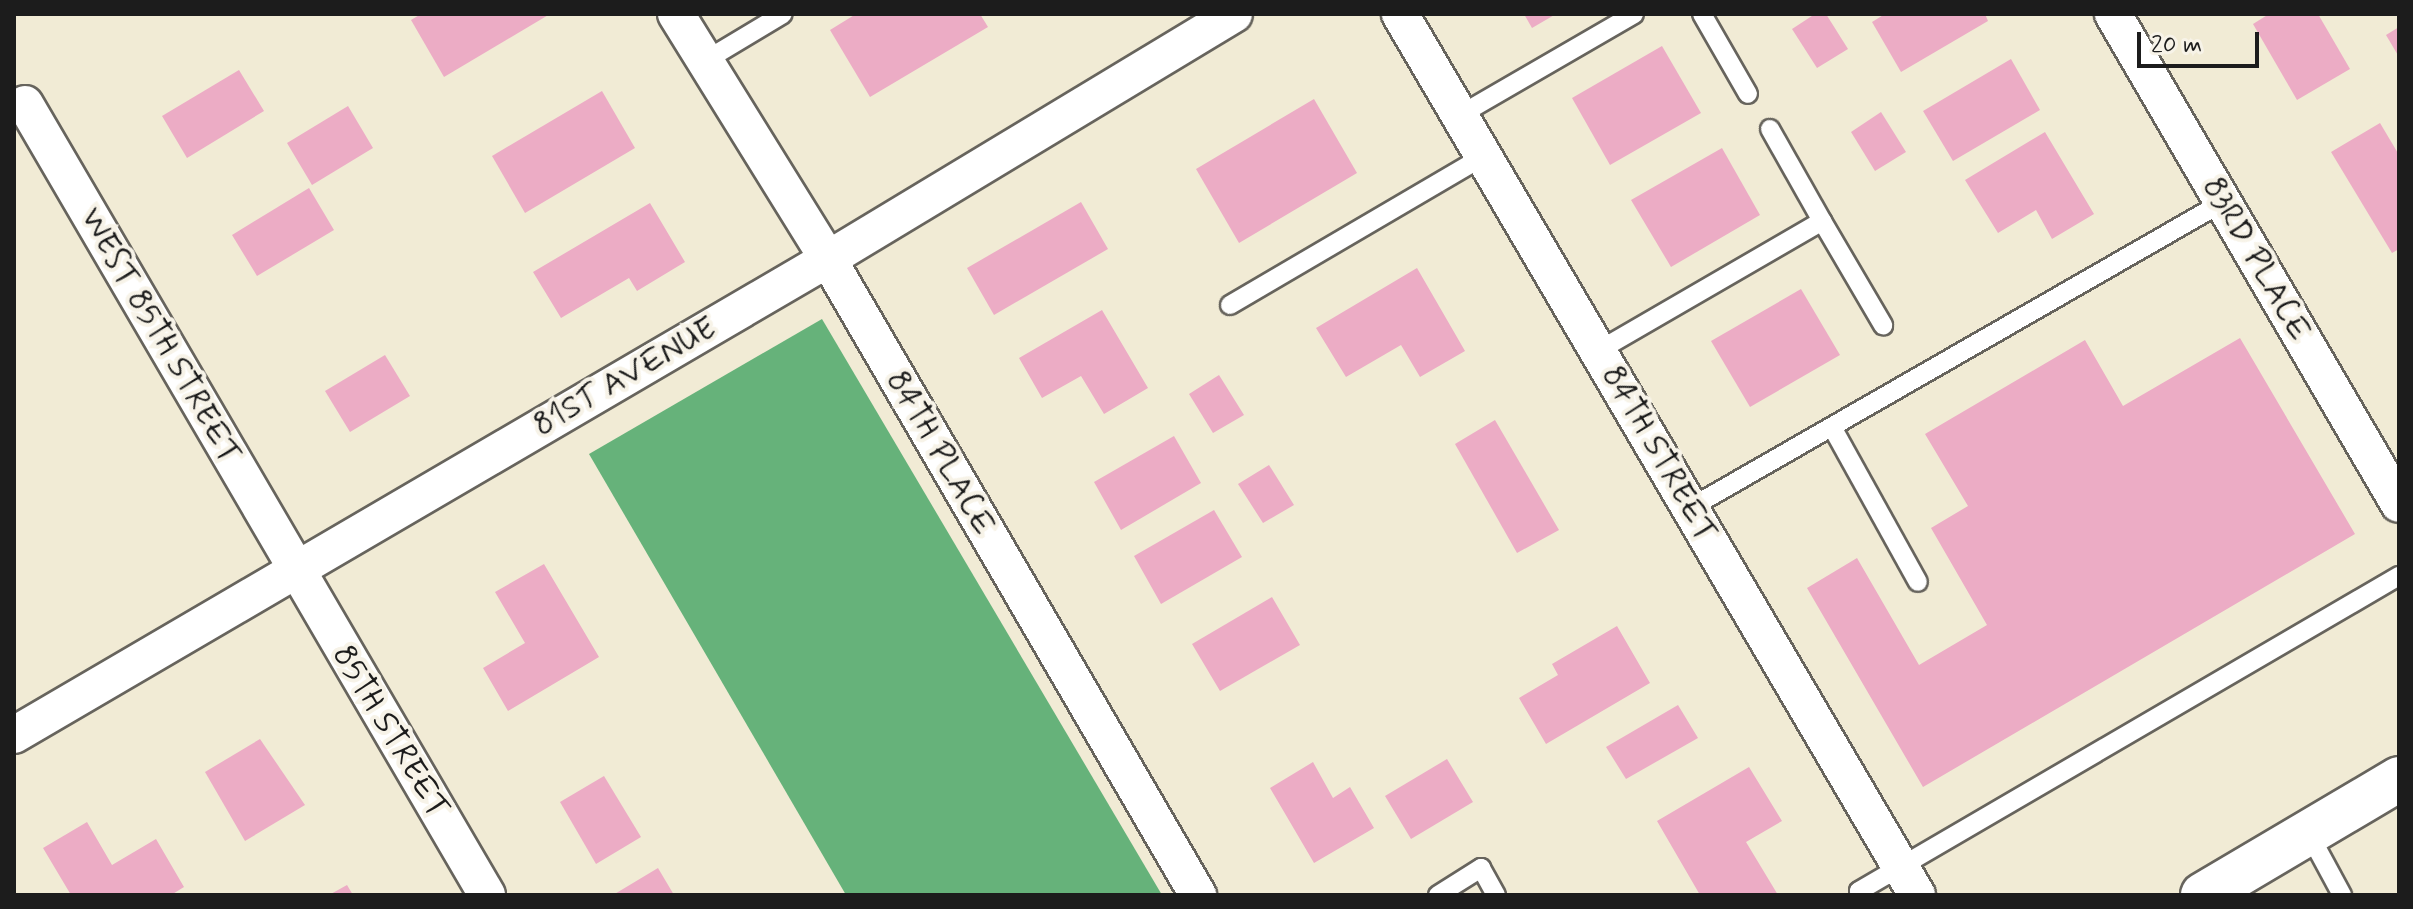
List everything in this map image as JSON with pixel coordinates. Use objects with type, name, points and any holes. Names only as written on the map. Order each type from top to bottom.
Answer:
[{"type":"street","name":"84TH PLACE","points":[[676,14],[708,59],[828,259],[1198,895]]},
{"type":"street","name":"81ST AVENUE","points":[[14,735],[828,259],[1234,14]]},
{"type":"street","name":"84TH STREET","points":[[1400,14],[1908,881]]},
{"type":"street","name":"83RD PLACE","points":[[2113,14],[2223,202],[2389,464],[2399,504]]},
{"type":"street","name":"WEST 85TH STREET","points":[[25,104],[294,569]]},
{"type":"street","name":"85TH STREET","points":[[294,569],[487,895]]},
{"type":"street","points":[[2203,895],[2399,779]]},
{"type":"lane","points":[[708,59],[783,14]]},
{"type":"lane","points":[[1460,115],[1634,14]]},
{"type":"lane","points":[[1702,14],[1748,94]]},
{"type":"lane","points":[[1770,129],[1883,325]]},
{"type":"lane","points":[[1230,305],[1484,156]]},
{"type":"lane","points":[[1690,508],[2223,202]]},
{"type":"lane","points":[[1598,351],[1822,221]]},
{"type":"lane","points":[[1832,427],[1918,582]]},
{"type":"lane","points":[[1860,895],[1859,891],[1908,881],[2399,576]]},
{"type":"lane","points":[[2308,832],[2342,895]]},
{"type":"lane","points":[[1438,895],[1481,868],[1496,895]]},
{"type":"green space","points":[[822,319],[1162,895],[846,895],[589,454]]},
{"type":"building","points":[[421,14],[550,14],[444,77],[411,20]]},
{"type":"building","points":[[856,14],[980,14],[988,27],[870,97],[830,30]]},
{"type":"building","points":[[1524,14],[1556,14],[1532,28]]},
{"type":"building","points":[[1815,14],[1826,14],[1848,49],[1817,68],[1792,29]]},
{"type":"building","points":[[1885,14],[1985,14],[1988,21],[1901,72],[1872,22]]},
{"type":"building","points":[[2269,14],[2318,14],[2350,69],[2297,100],[2253,24]]},
{"type":"building","points":[[2399,27],[2399,57],[2386,35]]},
{"type":"building","points":[[1662,46],[1701,113],[1610,165],[1572,98]]},
{"type":"building","points":[[2011,59],[2040,110],[1953,161],[1923,111]]},
{"type":"building","points":[[239,70],[264,111],[187,158],[162,116]]},
{"type":"building","points":[[602,91],[635,148],[525,213],[492,156]]},
{"type":"building","points":[[1314,99],[1357,173],[1239,243],[1196,169]]},
{"type":"building","points":[[348,106],[373,148],[312,185],[287,143]]},
{"type":"building","points":[[1881,112],[1906,152],[1875,171],[1851,132]]},
{"type":"building","points":[[2380,123],[2399,155],[2399,249],[2392,253],[2331,152]]},
{"type":"building","points":[[2045,132],[2094,214],[2052,239],[2036,210],[1998,233],[1965,180]]},
{"type":"building","points":[[1722,148],[1760,215],[1671,267],[1631,200]]},
{"type":"building","points":[[309,188],[334,230],[257,276],[232,235]]},
{"type":"building","points":[[1081,202],[1108,249],[994,315],[967,268]]},
{"type":"building","points":[[650,203],[685,262],[637,291],[629,278],[561,318],[533,272]]},
{"type":"building","points":[[1417,268],[1465,351],[1420,377],[1401,345],[1346,377],[1316,328]]},
{"type":"building","points":[[1801,289],[1840,355],[1750,407],[1711,341]]},
{"type":"building","points":[[1102,310],[1148,388],[1104,414],[1081,376],[1042,398],[1019,358]]},
{"type":"building","points":[[2240,338],[2355,534],[1923,787],[1807,588],[1857,558],[1919,665],[1987,625],[1931,528],[1968,506],[1925,434],[2085,340],[2123,406]]},
{"type":"building","points":[[385,355],[410,396],[350,432],[325,391]]},
{"type":"building","points":[[1219,375],[1244,415],[1213,433],[1189,394]]},
{"type":"building","points":[[1495,420],[1559,530],[1517,553],[1455,444]]},
{"type":"building","points":[[1174,436],[1201,483],[1121,530],[1094,482]]},
{"type":"building","points":[[1269,465],[1294,505],[1263,523],[1238,484]]},
{"type":"building","points":[[1214,510],[1242,557],[1161,604],[1134,556]]},
{"type":"building","points":[[544,564],[599,657],[508,711],[483,668],[525,643],[495,592]]},
{"type":"building","points":[[1272,597],[1300,645],[1220,691],[1192,644]]},
{"type":"building","points":[[1617,626],[1650,683],[1546,744],[1519,698],[1558,675],[1552,664]]},
{"type":"building","points":[[1678,705],[1698,738],[1626,779],[1606,747]]},
{"type":"building","points":[[260,739],[305,805],[245,841],[205,772]]},
{"type":"building","points":[[1447,759],[1473,802],[1411,839],[1385,796]]},
{"type":"building","points":[[1313,762],[1333,798],[1350,787],[1374,828],[1314,863],[1270,788]]},
{"type":"building","points":[[1749,767],[1782,821],[1746,842],[1778,895],[1700,895],[1657,821]]},
{"type":"building","points":[[604,776],[641,837],[596,864],[560,802]]},
{"type":"building","points":[[87,822],[112,865],[156,839],[184,887],[171,895],[71,895],[43,848]]},
{"type":"building","points":[[658,868],[674,895],[613,895]]},
{"type":"building","points":[[347,885],[353,895],[329,895]]}]
